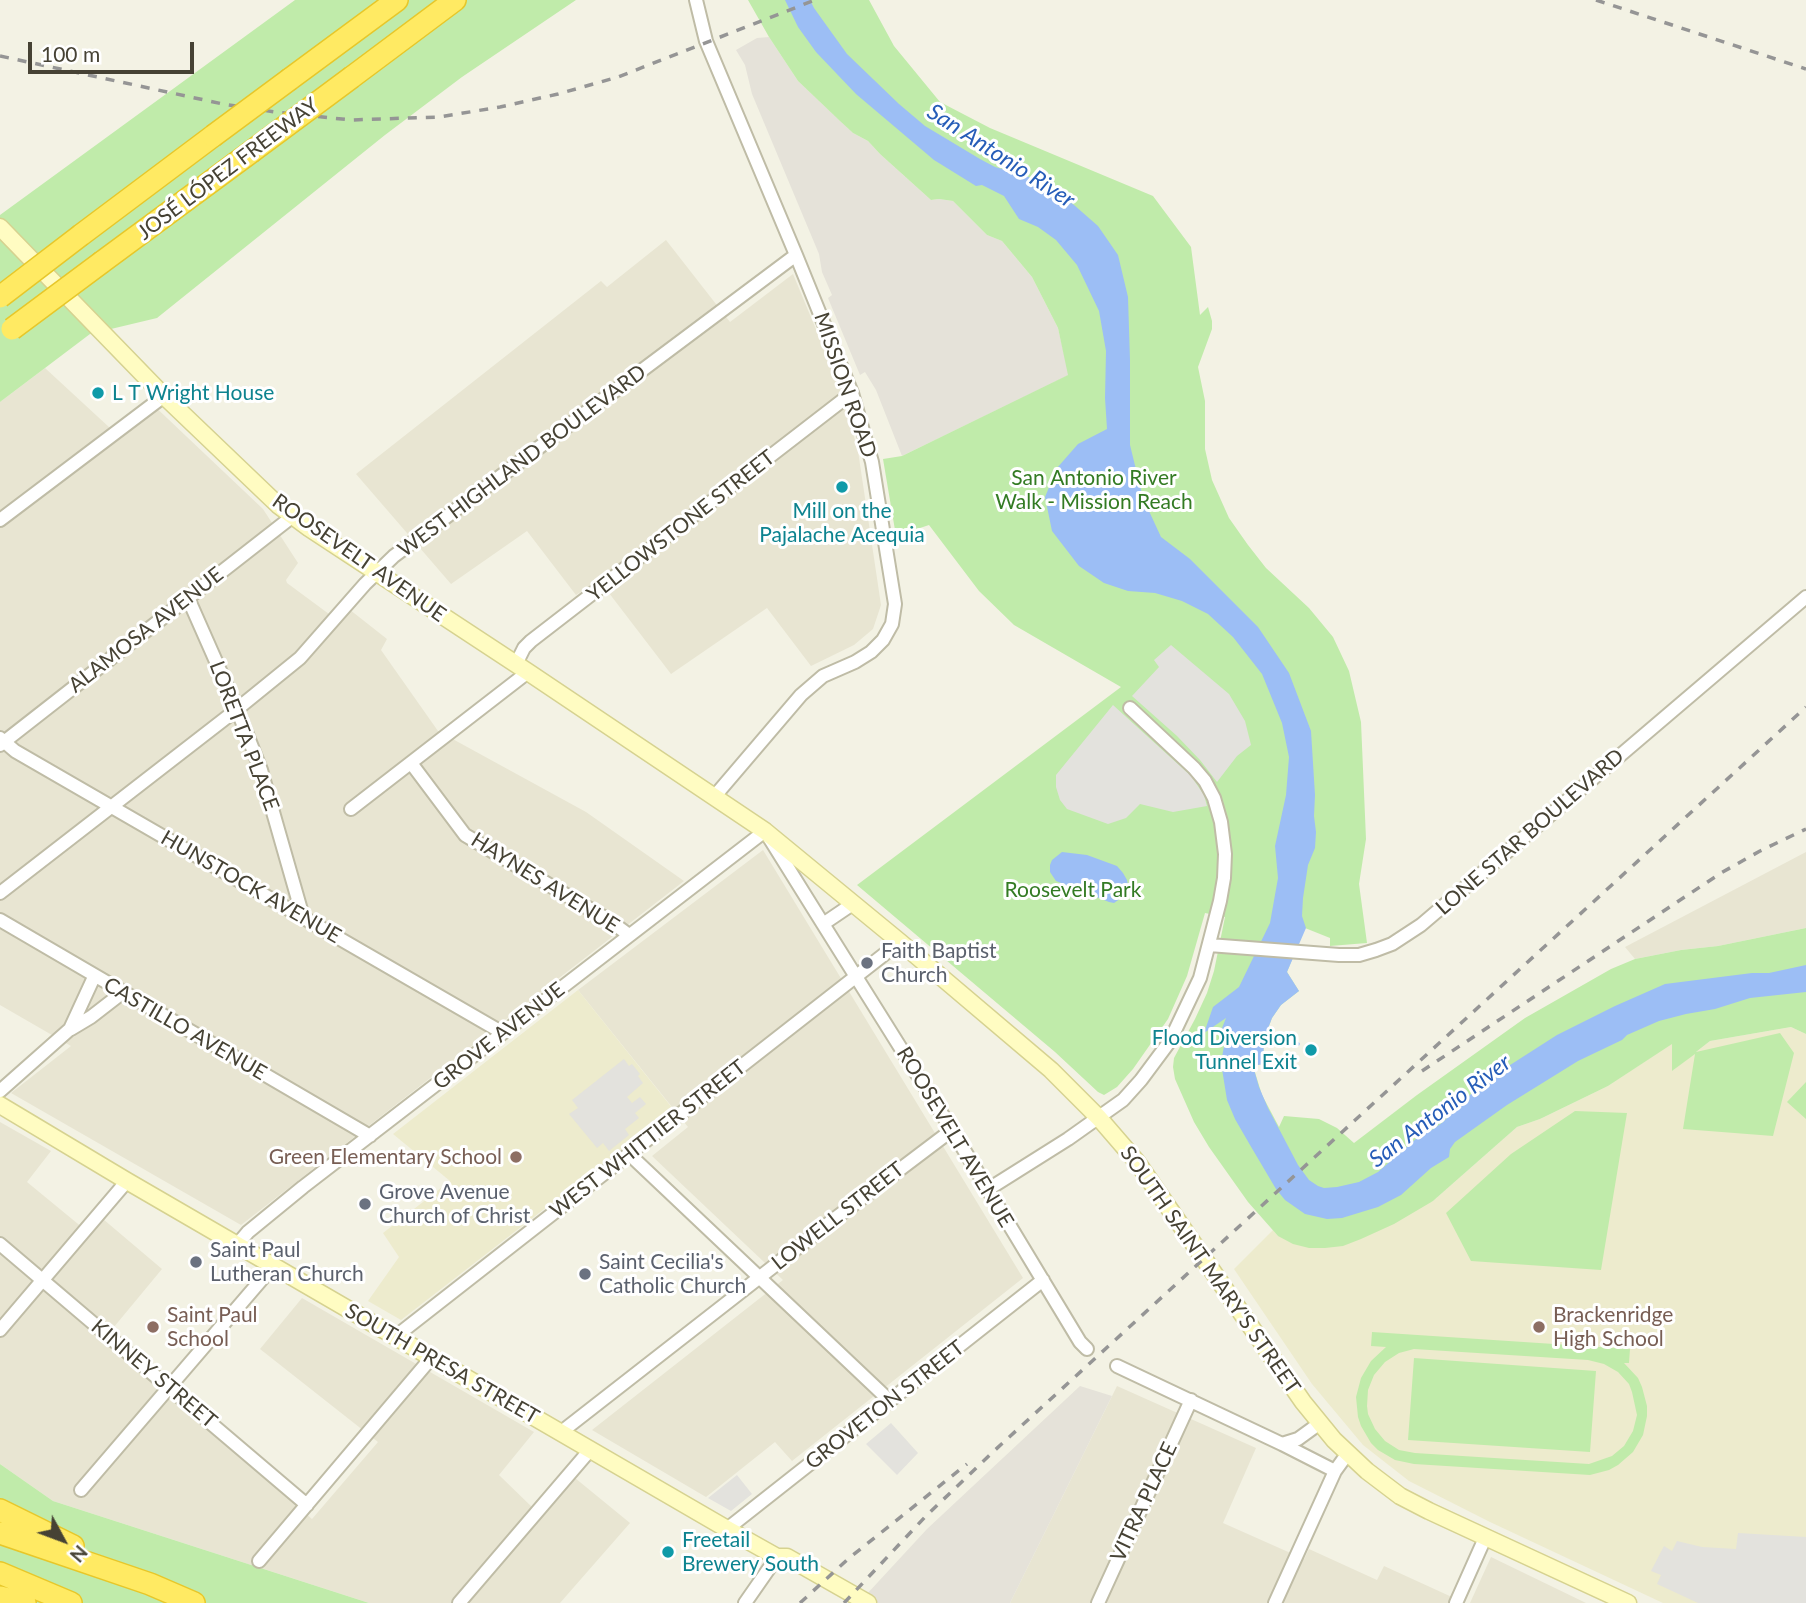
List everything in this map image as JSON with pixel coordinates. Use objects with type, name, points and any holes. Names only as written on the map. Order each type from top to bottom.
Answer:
[{"type":"highway","name":"JOSÉ LÓPEZ FREEWAY","points":[[0,297],[397,0]]},
{"type":"highway","name":"JOSÉ LÓPEZ FREEWAY","points":[[6,333],[455,0]]},
{"type":"highway","points":[[0,1510],[194,1603]]},
{"type":"highway","points":[[0,1533],[150,1584]]},
{"type":"highway","points":[[0,1573],[71,1603]]},
{"type":"highway","points":[[0,1597],[25,1603]]},
{"type":"main road","name":"ROOSEVELT AVENUE","points":[[0,226],[164,396],[278,505],[765,831],[1051,1070],[1100,1118]]},
{"type":"main road","name":"SOUTH PRESA STREET","points":[[0,1105],[727,1529],[777,1557],[787,1558],[868,1603]]},
{"type":"main road","name":"SOUTH SAINT MARY'S STREET","points":[[1100,1118],[1137,1162],[1320,1423],[1367,1471],[1400,1496],[1628,1603]]},
{"type":"main road","name":"SOUTH PRESA STREET","points":[[777,1557],[782,1566],[848,1603]]},
{"type":"street","name":"MISSION ROAD","points":[[696,0],[706,41],[852,393],[869,448],[878,492],[895,604],[892,624],[872,652],[855,663],[823,676],[802,695],[714,796]]},
{"type":"street","name":"WEST HIGHLAND BOULEVARD","points":[[0,893],[300,658],[394,556],[796,255]]},
{"type":"street","name":"YELLOWSTONE STREET","points":[[351,809],[411,763],[522,668],[524,648],[531,641],[852,393]]},
{"type":"street","points":[[0,520],[164,396]]},
{"type":"street","name":"ALAMOSA AVENUE","points":[[1,742],[293,516]]},
{"type":"street","name":"LONE STAR BOULEVARD","points":[[1209,945],[1315,954],[1359,954],[1392,944],[1421,925],[1806,597]]},
{"type":"street","name":"LORETTA PLACE","points":[[188,598],[261,770],[303,918]]},
{"type":"street","points":[[987,1190],[1100,1118],[1123,1100],[1170,1041],[1200,978],[1222,889],[1225,854],[1221,822],[1214,798],[1205,781],[1130,708]]},
{"type":"street","name":"HUNSTOCK AVENUE","points":[[1,742],[503,1033]]},
{"type":"street","name":"HAYNES AVENUE","points":[[411,763],[465,835],[629,935]]},
{"type":"street","name":"GROVE AVENUE","points":[[237,1245],[248,1232],[370,1136],[765,831]]},
{"type":"street","name":"ROOSEVELT AVENUE","points":[[765,831],[952,1130],[1080,1342],[1087,1349]]},
{"type":"street","points":[[823,924],[854,903]]},
{"type":"street","name":"CASTILLO AVENUE","points":[[0,920],[370,1136]]},
{"type":"street","name":"WEST WHITTIER STREET","points":[[395,1337],[900,942]]},
{"type":"street","points":[[70,1029],[94,977]]},
{"type":"street","points":[[0,1091],[70,1029],[122,993]]},
{"type":"street","name":"LOWELL STREET","points":[[561,1433],[952,1130]]},
{"type":"street","points":[[629,1154],[890,1401]]},
{"type":"street","points":[[0,1330],[127,1181]]},
{"type":"street","name":"KINNEY STREET","points":[[0,1244],[307,1505]]},
{"type":"street","points":[[81,1490],[274,1265]]},
{"type":"street","name":"GROVETON STREET","points":[[727,1529],[1043,1280]]},
{"type":"street","points":[[259,1561],[432,1357]]},
{"type":"street","points":[[1117,1366],[1335,1471]]},
{"type":"street","name":"VITRA PLACE","points":[[1098,1603],[1191,1400]]},
{"type":"street","points":[[1282,1444],[1298,1439],[1320,1423]]},
{"type":"street","points":[[459,1603],[590,1450]]},
{"type":"street","points":[[1275,1603],[1335,1471],[1348,1453]]},
{"type":"street","points":[[1456,1603],[1485,1538]]},
{"type":"street","points":[[745,1603],[777,1557]]},
{"type":"shaded area","points":[[769,37],[798,81],[853,133],[868,141],[931,200],[953,201],[987,235],[1002,241],[1032,277],[1058,328],[1069,375],[902,456],[876,390],[865,372],[860,375],[828,298],[832,295],[822,272],[819,254],[752,94],[745,65],[736,50],[757,38]]},
{"type":"shaded area","points":[[666,240],[730,322],[793,274],[840,387],[858,451],[881,605],[873,629],[854,645],[811,666],[767,608],[671,674],[599,580],[576,595],[527,531],[451,584],[356,474],[601,281],[607,287]]},
{"type":"shaded area","points":[[45,368],[110,428],[148,400],[263,509],[298,563],[286,580],[287,583],[329,614],[340,602],[387,639],[381,650],[438,731],[586,812],[684,881],[241,1225],[11,1093],[71,1046],[0,1005],[0,402]]},
{"type":"shaded area","points":[[1171,645],[1229,694],[1245,721],[1251,745],[1237,756],[1217,782],[1177,736],[1132,696],[1159,667],[1154,660]]},
{"type":"shaded area","points":[[1113,705],[1191,776],[1204,795],[1207,806],[1173,812],[1140,804],[1126,818],[1108,824],[1067,809],[1060,800],[1056,775]]},
{"type":"shaded area","points":[[763,850],[1023,1278],[792,1461],[775,1442],[706,1497],[592,1430],[783,1280],[652,1156],[688,1127],[578,990]]},
{"type":"shaded area","points":[[1806,852],[1806,928],[1635,959],[1625,947]]},
{"type":"shaded area","name":"Green Elementary School","points":[[578,990],[673,1109],[401,1320],[368,1301],[399,1257],[383,1233],[450,1181],[393,1134]]},
{"type":"shaded area","name":"Brackenridge High School","points":[[1791,1027],[1806,1034],[1806,1603],[1663,1603],[1409,1481],[1363,1445],[1312,1384],[1234,1269],[1273,1230],[1278,1236],[1433,1201],[1517,1127],[1540,1119],[1608,1086],[1672,1043],[1672,1071],[1710,1041]]},
{"type":"shaded area","points":[[624,1059],[640,1074],[638,1076],[643,1083],[627,1097],[632,1103],[640,1097],[646,1104],[635,1113],[639,1118],[625,1129],[629,1135],[609,1151],[603,1143],[597,1148],[569,1114],[578,1108],[572,1100]]},
{"type":"shaded area","points":[[0,1122],[51,1151],[27,1182],[89,1233],[103,1219],[162,1269],[104,1339],[312,1519],[378,1442],[260,1349],[302,1298],[534,1432],[499,1475],[533,1508],[564,1469],[630,1523],[560,1603],[369,1603],[53,1501],[0,1464]]},
{"type":"shaded area","points":[[1080,1386],[1112,1396],[1010,1603],[878,1603],[866,1595],[927,1529]]},
{"type":"shaded area","points":[[1117,1386],[1256,1448],[1223,1523],[1304,1559],[1309,1549],[1377,1580],[1384,1566],[1465,1603],[1010,1603]]},
{"type":"shaded area","points":[[891,1423],[918,1453],[897,1475],[866,1444]]},
{"type":"shaded area","points":[[737,1475],[752,1494],[731,1511],[708,1498]]},
{"type":"shaded area","points":[[1738,1533],[1806,1537],[1806,1603],[1698,1603],[1657,1584],[1661,1575],[1651,1571],[1664,1546],[1672,1551],[1677,1541],[1702,1547],[1736,1549]]},
{"type":"shaded area","points":[[1491,1557],[1586,1603],[1470,1603]]},
{"type":"green space","points":[[295,0],[576,0],[462,77],[385,135],[157,318],[90,334],[0,402],[0,215]]},
{"type":"green space","name":"San Antonio River Walk - Mission Reach","points":[[748,0],[869,0],[894,46],[940,102],[990,128],[1153,196],[1191,247],[1200,315],[1208,307],[1212,321],[1212,329],[1198,367],[1205,401],[1205,449],[1212,480],[1229,518],[1248,545],[1266,568],[1309,608],[1333,637],[1349,671],[1361,722],[1366,839],[1359,884],[1367,943],[1330,946],[1330,938],[1305,928],[1287,972],[1299,991],[1281,1005],[1272,1018],[1264,1039],[1263,1064],[1253,1066],[1262,1095],[1279,1127],[1284,1116],[1319,1119],[1337,1128],[1354,1143],[1525,1018],[1611,969],[1635,959],[1806,928],[1806,1034],[1791,1027],[1710,1041],[1696,1052],[1780,1033],[1794,1053],[1773,1136],[1683,1129],[1695,1054],[1672,1071],[1672,1044],[1608,1086],[1540,1119],[1517,1127],[1433,1201],[1394,1224],[1343,1246],[1309,1248],[1293,1244],[1278,1236],[1248,1202],[1194,1122],[1175,1079],[1174,1058],[1207,993],[1225,917],[1205,913],[1187,976],[1168,1019],[1133,1069],[1117,1087],[1104,1095],[857,885],[1121,687],[1014,625],[979,591],[929,525],[896,536],[883,459],[902,456],[1068,375],[1058,328],[1032,277],[1002,241],[987,235],[953,201],[931,200],[798,81]]},
{"type":"green space","points":[[1806,1082],[1806,1119],[1787,1102]]},
{"type":"green space","points":[[1575,1111],[1627,1113],[1601,1270],[1471,1261],[1446,1213],[1511,1154]]},
{"type":"green space","points":[[1372,1332],[1630,1349],[1629,1363],[1624,1363],[1638,1378],[1647,1406],[1643,1435],[1633,1452],[1618,1465],[1590,1475],[1414,1464],[1395,1460],[1371,1443],[1358,1417],[1356,1397],[1361,1378],[1371,1361],[1386,1347],[1371,1346]],"holes":[[[1414,1349],[1588,1360],[1604,1364],[1618,1372],[1629,1384],[1637,1415],[1633,1431],[1624,1446],[1612,1456],[1589,1464],[1399,1450],[1385,1441],[1368,1414],[1368,1390],[1374,1375],[1385,1362],[1399,1353]]]},
{"type":"green space","points":[[1414,1358],[1596,1371],[1590,1452],[1408,1440]]},
{"type":"green space","points":[[0,1464],[53,1501],[369,1603],[0,1603]]},
{"type":"water","points":[[785,0],[810,0],[847,54],[925,126],[995,167],[1045,184],[1098,226],[1118,255],[1128,297],[1130,445],[1143,498],[1161,537],[1190,559],[1258,627],[1289,673],[1311,731],[1315,848],[1308,865],[1303,898],[1302,916],[1306,928],[1287,972],[1299,991],[1281,1005],[1272,1018],[1264,1039],[1263,1064],[1253,1066],[1268,1108],[1298,1165],[1309,1180],[1324,1188],[1337,1187],[1359,1182],[1378,1172],[1425,1131],[1432,1130],[1443,1122],[1477,1088],[1507,1067],[1557,1035],[1665,984],[1769,973],[1806,965],[1806,992],[1750,998],[1659,1021],[1627,1035],[1578,1061],[1507,1105],[1455,1142],[1449,1157],[1431,1168],[1401,1195],[1378,1207],[1342,1218],[1327,1219],[1305,1214],[1285,1200],[1250,1145],[1227,1100],[1222,1069],[1226,1036],[1220,1033],[1226,1018],[1204,1033],[1213,1007],[1239,987],[1270,923],[1278,878],[1275,846],[1286,795],[1289,757],[1282,723],[1262,674],[1233,637],[1208,614],[1182,601],[1155,593],[1128,591],[1104,583],[1079,566],[1052,531],[1045,497],[1057,468],[1078,444],[1107,429],[1106,351],[1099,311],[1077,265],[1056,240],[1038,227],[1019,219],[1004,196],[982,185],[976,186],[934,160],[856,94],[816,52],[798,27]]},
{"type":"water","points":[[1062,852],[1087,855],[1117,866],[1127,880],[1124,896],[1114,903],[1109,902],[1056,881],[1050,872],[1050,865]]},
{"type":"waterway","points":[[1263,1033],[1298,1044]]},
{"type":"railway","points":[[0,56],[223,104],[275,112],[351,120],[439,117],[500,107],[618,77],[815,0]]},
{"type":"railway","points":[[1596,0],[1806,69]]},
{"type":"railway","points":[[844,1603],[925,1517],[994,1451],[1806,707]]},
{"type":"railway","points":[[1422,1071],[1721,873],[1806,829]]},
{"type":"railway","points":[[800,1603],[848,1559],[967,1464]]},
{"type":"place","name":"L T Wright House","points":[[98,393]]},
{"type":"place","name":"Mill on the Pajalache Acequia","points":[[842,487]]},
{"type":"place","name":"Faith Baptist Church","points":[[867,963]]},
{"type":"place","name":"Flood Diversion Tunnel Exit","points":[[1311,1050]]},
{"type":"place","name":"Green Elementary School","points":[[516,1157]]},
{"type":"place","name":"Grove Avenue Church of Christ","points":[[365,1204]]},
{"type":"place","name":"Saint Paul Lutheran Church","points":[[196,1262]]},
{"type":"place","name":"Saint Cecilia's Catholic Church","points":[[585,1274]]},
{"type":"place","name":"Saint Paul School","points":[[153,1327]]},
{"type":"place","name":"Brackenridge High School","points":[[1539,1327]]},
{"type":"place","name":"Freetail Brewery South","points":[[668,1552]]},
{"type":"water label","name":"San Antonio River","points":[[1001,156]]},
{"type":"water label","name":"San Antonio River","points":[[1440,1111]]},
{"type":"park label","name":"Roosevelt Park","points":[[1073,890]]}]
